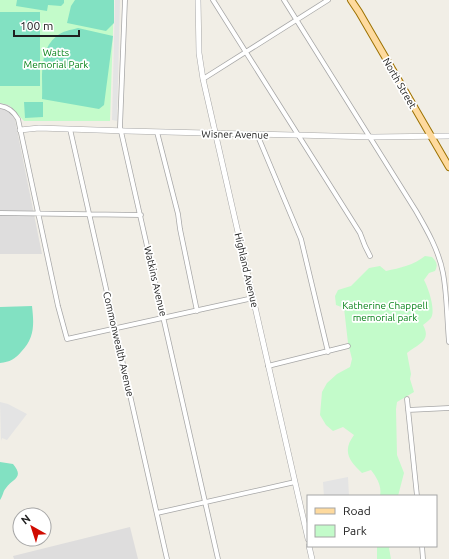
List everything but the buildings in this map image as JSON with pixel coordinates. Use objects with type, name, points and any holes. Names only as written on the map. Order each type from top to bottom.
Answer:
[{"type":"main road","name":"North Street","points":[[350,0],[449,167]]},
{"type":"street","name":"Watkins Avenue","points":[[125,0],[120,126],[218,559]]},
{"type":"street","name":"Highland Avenue","points":[[198,0],[199,54],[203,79],[307,535]]},
{"type":"street","points":[[213,0],[360,233],[364,246],[370,256]]},
{"type":"street","points":[[284,0],[370,136],[430,236],[443,274],[449,342]]},
{"type":"street","points":[[203,79],[328,0]]},
{"type":"street","points":[[0,106],[5,106],[13,111],[18,119],[67,339],[253,298]]},
{"type":"street","name":"Wisner Avenue","points":[[20,130],[39,128],[298,135],[449,136]]},
{"type":"street","name":"Commonwealth Avenue","points":[[70,130],[167,559]]},
{"type":"street","points":[[157,132],[178,214],[197,311]]},
{"type":"street","points":[[256,134],[301,239],[328,352]]},
{"type":"street","points":[[0,213],[141,216]]},
{"type":"street","points":[[268,366],[348,346]]},
{"type":"street","points":[[407,399],[417,495]]},
{"type":"street","points":[[408,410],[449,408]]},
{"type":"street","points":[[157,513],[295,482]]},
{"type":"street","points":[[309,547],[312,559]]},
{"type":"street","points":[[422,547],[423,559]]},
{"type":"shaded area","points":[[115,0],[120,0],[117,121],[112,120]]},
{"type":"shaded area","points":[[0,100],[11,100],[42,254],[0,254]]},
{"type":"shaded area","points":[[0,402],[8,404],[27,414],[7,440],[2,438],[1,441]]},
{"type":"shaded area","points":[[348,477],[349,495],[324,495],[323,482]]},
{"type":"shaded area","points":[[130,527],[138,559],[14,559],[13,556]]},
{"type":"green space","name":"Watts Memorial Park","points":[[0,0],[114,0],[110,121],[24,121],[9,105],[0,103]]},
{"type":"green space","points":[[17,0],[64,0],[64,3],[61,6],[48,5],[47,11],[16,6]]},
{"type":"green space","points":[[75,0],[114,0],[114,23],[106,31],[67,23],[71,6]]},
{"type":"green space","points":[[0,12],[40,12],[40,86],[0,86]]},
{"type":"green space","points":[[78,28],[113,36],[104,105],[99,109],[42,99],[42,74],[44,57],[47,49],[51,42],[59,34]]},
{"type":"green space","points":[[24,102],[43,102],[43,117],[25,118]]},
{"type":"green space","name":"Katherine Chappell memorial park","points":[[425,256],[432,257],[436,264],[435,271],[429,273],[424,280],[431,299],[433,310],[431,318],[423,325],[426,335],[425,339],[407,353],[411,374],[410,379],[414,392],[397,402],[397,455],[404,473],[398,495],[380,495],[378,482],[371,470],[362,473],[349,456],[348,446],[354,435],[343,427],[333,431],[326,425],[320,415],[322,392],[327,383],[337,374],[350,367],[352,359],[348,343],[344,308],[336,305],[335,296],[338,290],[351,286],[369,268],[380,266],[386,271],[412,264]]},
{"type":"green space","points":[[32,306],[33,325],[31,336],[26,347],[14,358],[0,363],[0,307]]},
{"type":"green space","points":[[0,462],[13,464],[18,472],[18,475],[5,489],[0,500]]},
{"type":"green space","points":[[377,547],[390,547],[391,559],[377,559]]}]
